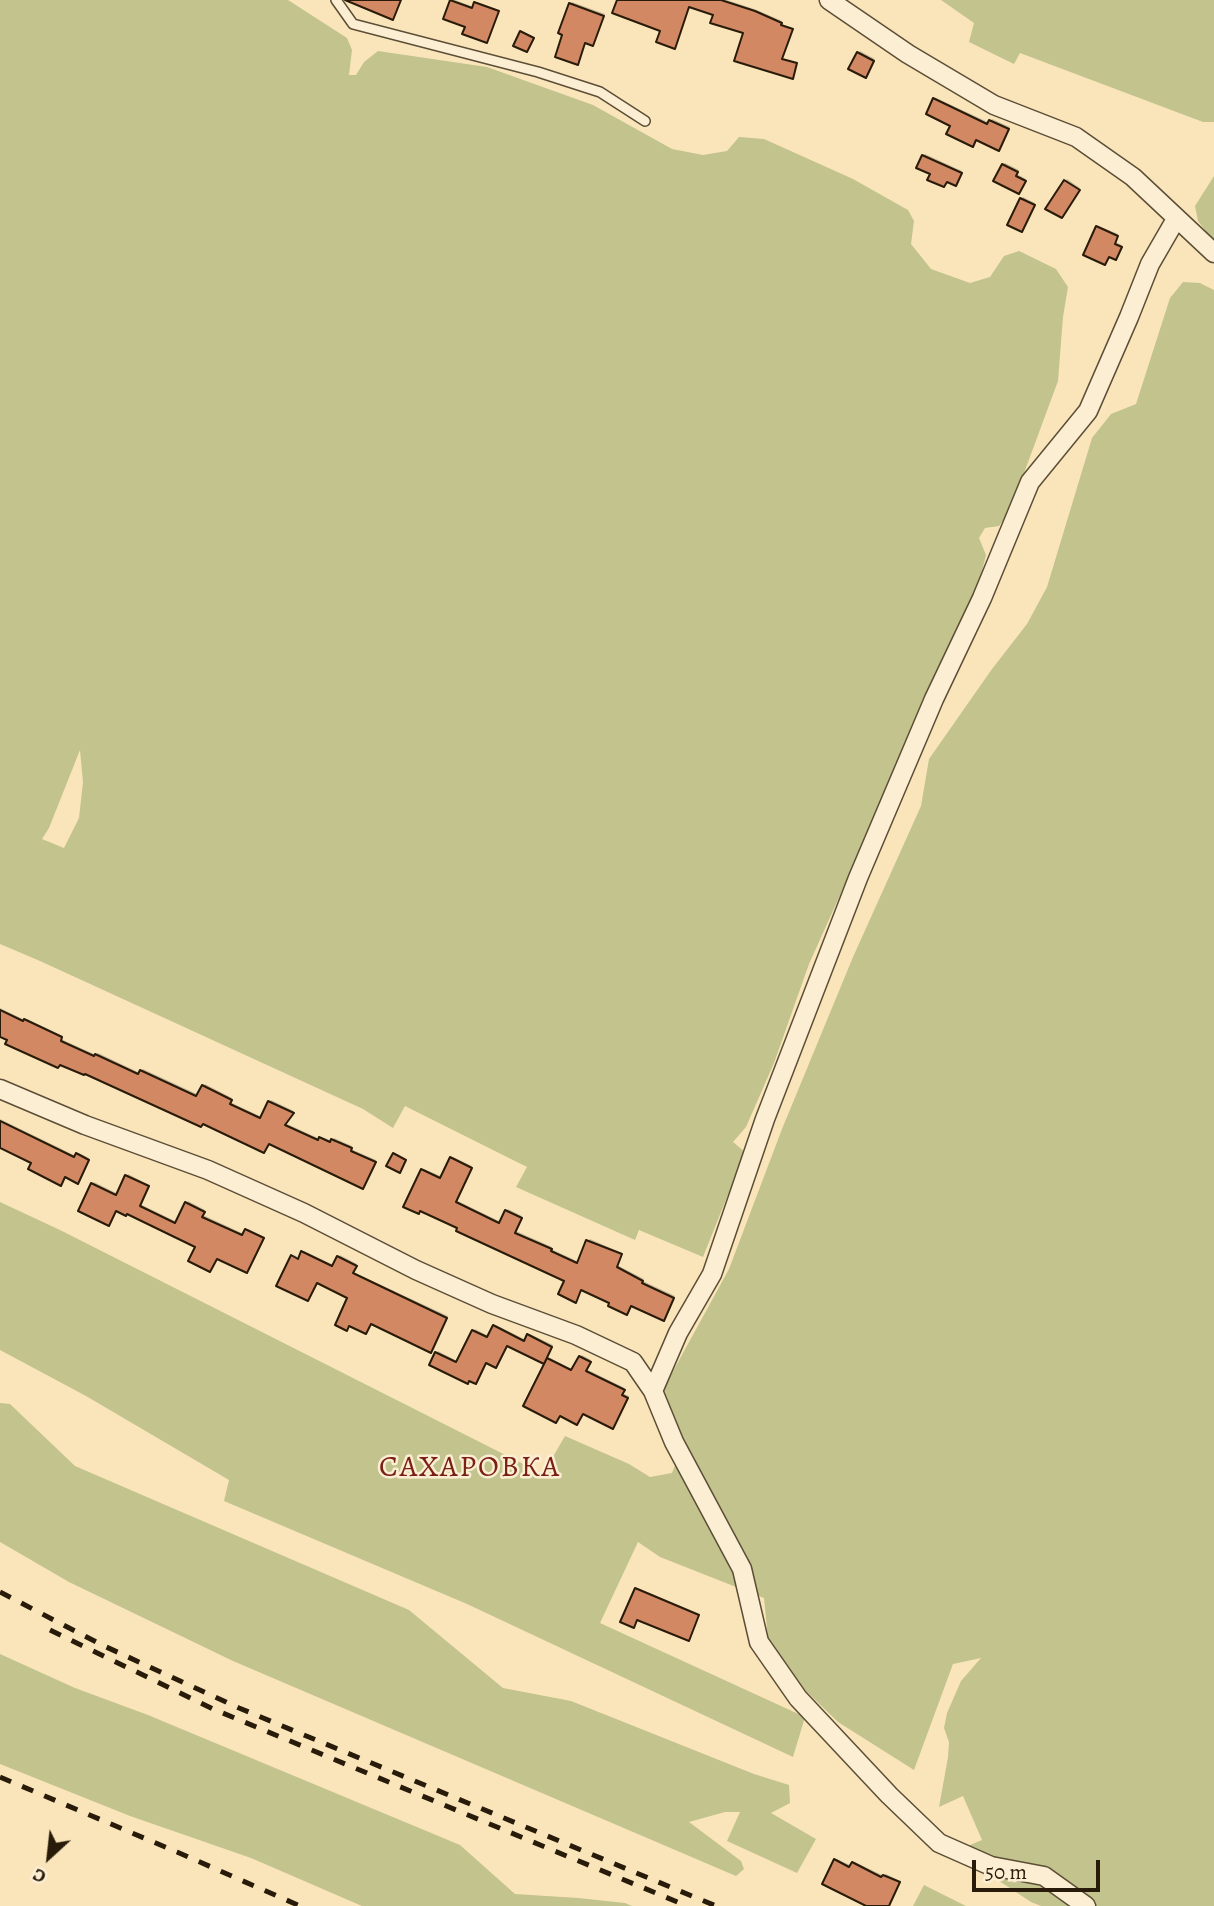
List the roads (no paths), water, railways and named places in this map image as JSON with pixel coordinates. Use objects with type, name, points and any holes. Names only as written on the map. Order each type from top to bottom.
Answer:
[{"type":"street","points":[[829,0],[908,54],[994,105],[1076,137],[1132,177],[1214,253]]},
{"type":"street","points":[[653,1391],[678,1333],[712,1274],[765,1119],[858,878],[934,699],[982,598],[1030,482],[1088,411],[1150,264],[1176,219]]},
{"type":"street","points":[[0,1089],[85,1125],[208,1170],[304,1213],[416,1270],[492,1304],[576,1335],[633,1362],[653,1391],[674,1442],[742,1569],[759,1642],[798,1698],[889,1795],[939,1843],[991,1866],[1044,1875],[1086,1906]]},
{"type":"lane","points":[[336,0],[353,24],[551,76],[600,92],[645,121]]},
{"type":"railway","points":[[0,1592],[102,1645],[239,1708],[716,1906]]},
{"type":"railway","points":[[50,1630],[213,1709],[687,1906]]},
{"type":"railway","points":[[0,1777],[300,1906]]},
{"type":"district","name":"САХАРОВКА","points":[[470,1469]]}]
